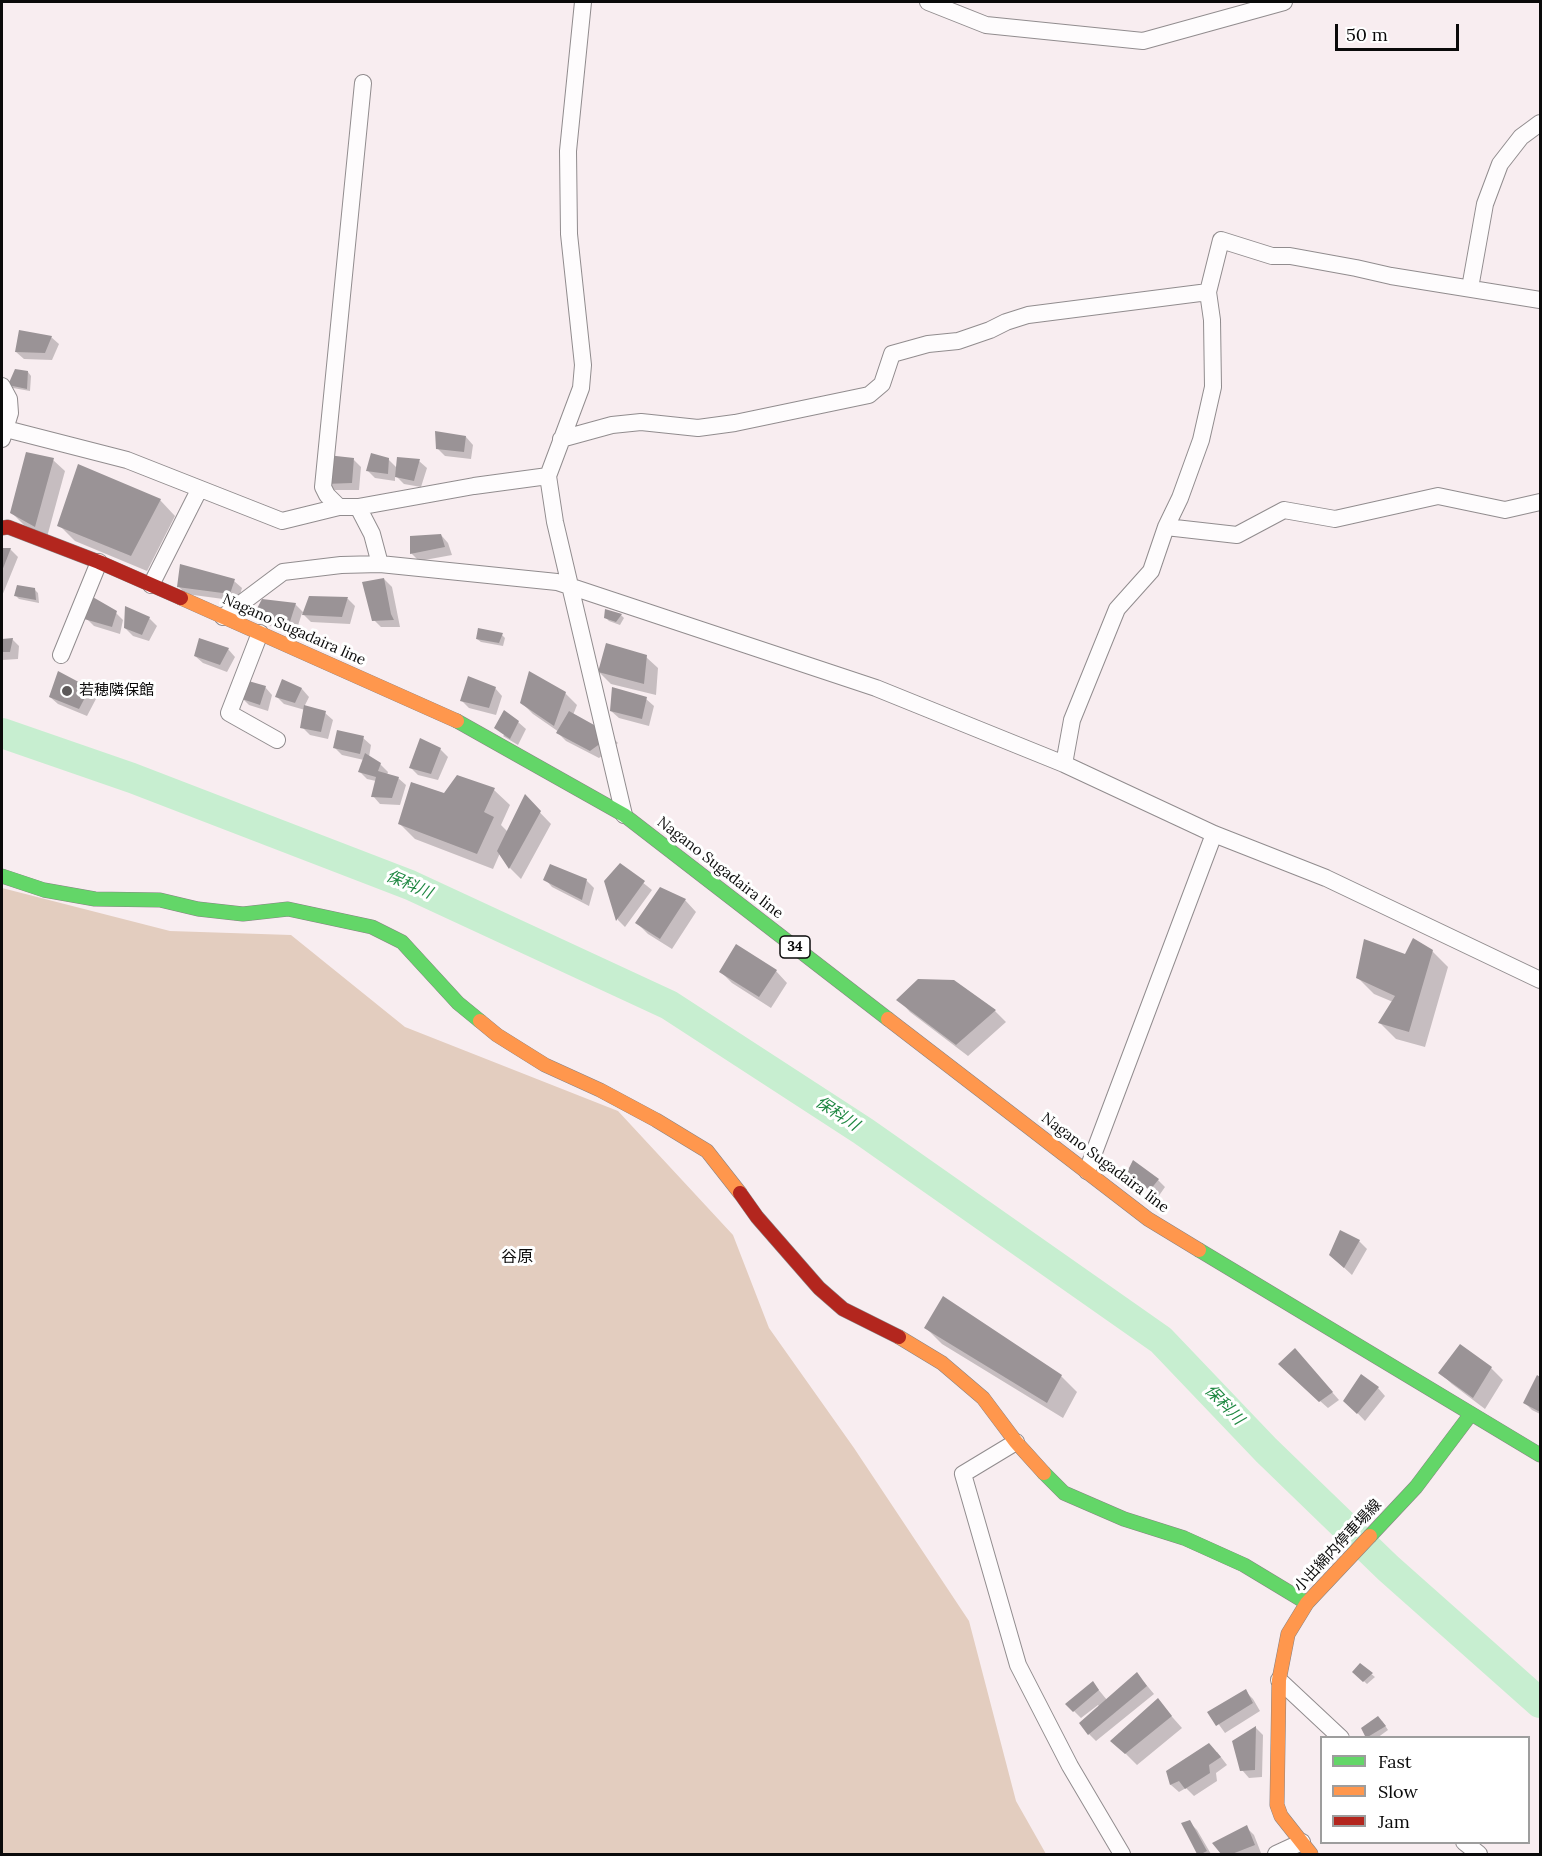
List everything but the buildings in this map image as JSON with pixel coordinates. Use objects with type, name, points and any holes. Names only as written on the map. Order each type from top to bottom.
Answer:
[{"type":"main road","name":"Nagano Sugadaira line","points":[[4,526],[99,562],[466,725],[624,815],[1148,1219],[1540,1455]]},
{"type":"main road","points":[[2,876],[44,890],[95,899],[160,900],[198,909],[243,914],[288,909],[372,927],[402,942],[458,1003],[497,1035],[545,1065],[619,1100],[707,1151],[757,1217],[819,1288],[843,1309],[892,1332],[942,1363],[983,1398],[1016,1442],[1064,1493],[1124,1519],[1184,1538],[1234,1560],[1307,1603]]},
{"type":"main road","name":"小出綿内停車場線","points":[[1306,1848],[1281,1816],[1277,1805],[1279,1680],[1288,1634],[1307,1603],[1416,1487],[1471,1414]]},
{"type":"street","points":[[583,2],[568,152],[569,234],[583,365],[581,388],[548,476],[555,522],[572,586],[624,815]]},
{"type":"street","points":[[928,2],[986,25],[1143,41],[1284,2]]},
{"type":"street","points":[[339,507],[327,495],[323,487],[363,84]]},
{"type":"street","points":[[1470,288],[1485,204],[1500,164],[1521,137],[1540,123]]},
{"type":"street","points":[[1064,764],[1071,720],[1117,609],[1151,571],[1201,440],[1213,387],[1212,320],[1208,292],[1221,240],[1272,256],[1290,256],[1391,276],[1540,300]]},
{"type":"street","points":[[561,439],[612,425],[641,422],[698,428],[735,423],[869,395],[882,384],[892,354],[928,344],[958,341],[1028,315],[1208,292]]},
{"type":"street","points":[[2,386],[9,399],[10,413],[4,434],[127,460],[282,521],[339,507],[358,507],[474,486],[548,476]]},
{"type":"street","points":[[151,585],[199,490]]},
{"type":"street","points":[[1166,527],[1237,535],[1284,510],[1335,519],[1438,496],[1506,510],[1540,502]]},
{"type":"street","points":[[358,507],[372,534],[380,564]]},
{"type":"street","points":[[61,655],[99,562]]},
{"type":"street","points":[[223,617],[283,572],[341,565],[380,564],[557,582],[572,586],[876,688],[1064,764],[1214,834],[1326,878],[1540,980]]},
{"type":"street","points":[[260,633],[229,713],[277,740]]},
{"type":"street","points":[[1087,1171],[1214,834]]},
{"type":"street","points":[[1016,1442],[963,1474],[1018,1665],[1070,1766],[1122,1854]]},
{"type":"street","points":[[1279,1680],[1340,1736]]},
{"type":"street","points":[[1466,1844],[1479,1854]]},
{"type":"street","points":[[1276,1854],[1306,1848]]},
{"type":"shaded area","points":[[2,888],[170,931],[291,935],[405,1027],[618,1111],[733,1235],[769,1328],[854,1448],[969,1621],[1016,1801],[1046,1854],[2,1854]]},
{"type":"waterway","name":"保科川","points":[[2,733],[132,778],[410,885],[669,1005],[863,1131],[1161,1340],[1266,1450],[1388,1568],[1540,1703]]},
{"type":"traffic: fast","points":[[457,721],[624,815],[888,1019]]},
{"type":"traffic: fast","points":[[2,876],[44,890],[95,899],[160,900],[198,909],[243,914],[288,909],[372,927],[402,942],[458,1003],[480,1021]]},
{"type":"traffic: fast","points":[[1199,1250],[1540,1455]]},
{"type":"traffic: fast","points":[[1370,1536],[1416,1487],[1471,1414]]},
{"type":"traffic: fast","points":[[1044,1473],[1064,1493],[1124,1519],[1184,1538],[1244,1565],[1307,1603]]},
{"type":"traffic: slow","points":[[181,598],[457,721]]},
{"type":"traffic: slow","points":[[888,1019],[1148,1219],[1199,1250]]},
{"type":"traffic: slow","points":[[480,1021],[497,1035],[545,1065],[600,1090],[707,1151],[740,1193]]},
{"type":"traffic: slow","points":[[899,1337],[942,1363],[983,1398],[1016,1442],[1044,1473]]},
{"type":"traffic: slow","points":[[1311,1854],[1281,1816],[1277,1805],[1279,1680],[1288,1634],[1307,1603],[1370,1536]]},
{"type":"traffic: jam","points":[[2,528],[8,527],[99,562],[181,598]]},
{"type":"traffic: jam","points":[[740,1193],[757,1217],[819,1288],[843,1309],[899,1337]]},
{"type":"place","name":"若穂隣保館","points":[[67,691]]},
{"type":"district","name":"谷原","points":[[517,1257]]}]
